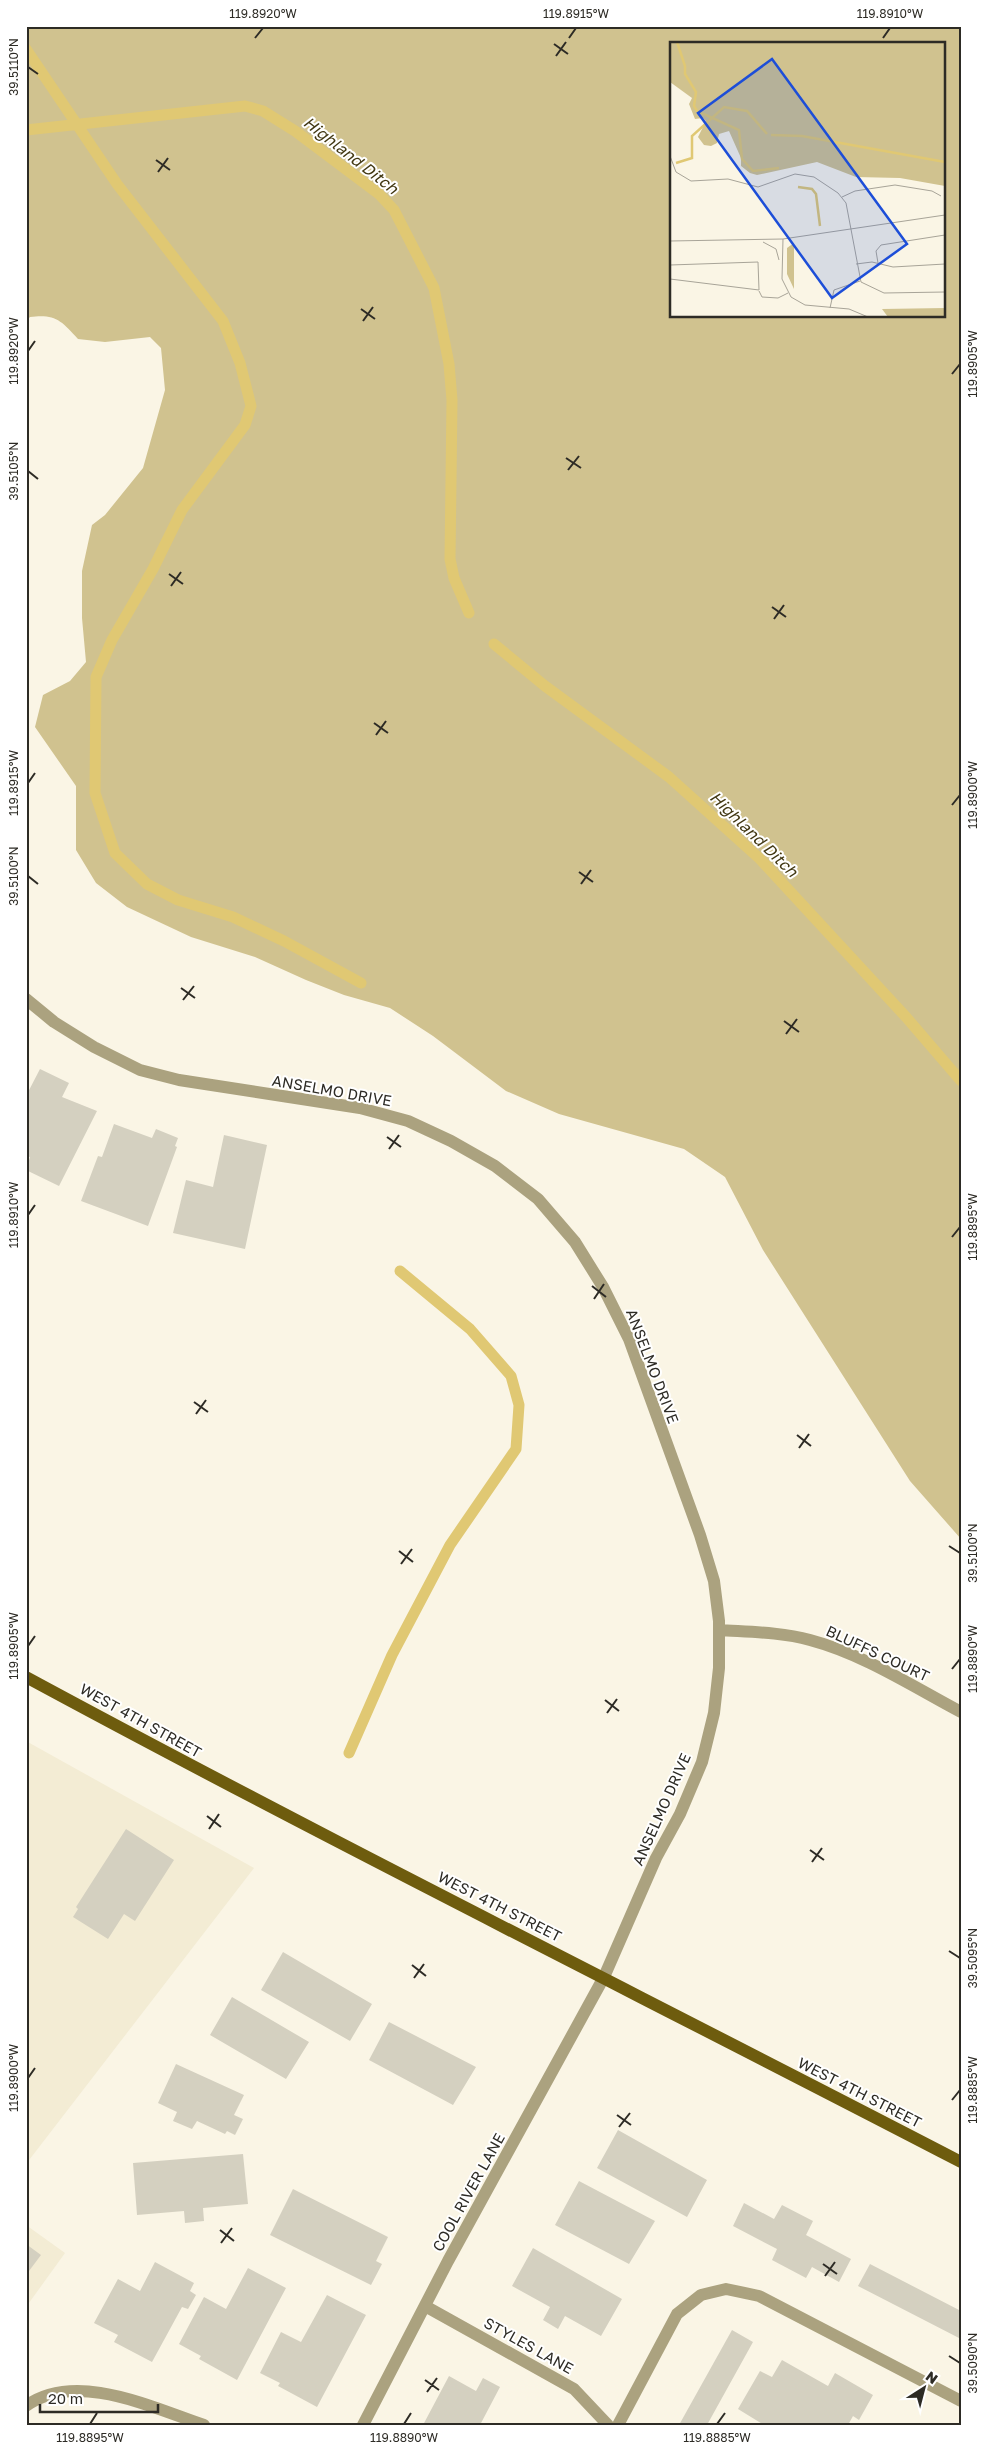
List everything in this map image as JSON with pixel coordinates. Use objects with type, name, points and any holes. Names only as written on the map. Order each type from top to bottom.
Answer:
[{"type":"main road","name":"WEST 4TH STREET","points":[[26,1676],[231,1788],[604,1977],[961,2162]]},
{"type":"street","name":"ANSELMO DRIVE","points":[[26,998],[70,1032],[140,1070],[188,1082],[360,1108],[408,1120],[451,1140],[495,1166],[538,1199],[575,1242],[603,1287],[629,1339],[700,1535],[714,1581],[719,1630],[719,1668],[714,1713],[702,1762],[680,1814],[656,1858],[604,1977]]},
{"type":"street","name":"BLUFFS COURT","points":[[719,1630],[809,1639],[869,1663],[961,1712]]},
{"type":"street","name":"COOL RIVER LANE","points":[[363,2425],[425,2306],[604,1977]]},
{"type":"street","points":[[618,2425],[677,2314],[701,2295],[726,2289],[760,2296],[961,2401]]},
{"type":"street","name":"STYLES LANE","points":[[425,2306],[574,2389],[608,2425]]},
{"type":"street","points":[[26,2406],[44,2397],[81,2391],[118,2396],[204,2425]]},
{"type":"shaded area","points":[[26,26],[961,26],[961,1539],[910,1481],[763,1250],[725,1177],[684,1149],[559,1114],[506,1091],[433,1036],[390,1008],[344,995],[255,957],[191,937],[127,907],[96,883],[76,850],[76,786],[35,727],[43,695],[70,681],[86,662],[82,618],[82,571],[92,525],[105,515],[143,468],[165,390],[161,348],[150,337],[105,342],[78,339],[67,327],[57,320],[46,316],[30,317],[26,321]]},
{"type":"shaded area","points":[[26,1741],[254,1868],[26,2164]]},
{"type":"shaded area","points":[[26,2225],[65,2253],[26,2307]]},
{"type":"building","points":[[40,1069],[69,1083],[62,1097],[97,1111],[59,1186],[26,1170],[30,1157],[26,1156],[26,1096]]},
{"type":"building","points":[[114,1124],[152,1138],[156,1129],[178,1138],[175,1146],[177,1147],[148,1226],[81,1201],[98,1156],[102,1157]]},
{"type":"building","points":[[224,1135],[267,1145],[245,1249],[173,1233],[186,1180],[213,1187]]},
{"type":"building","points":[[126,1829],[174,1860],[135,1921],[124,1914],[108,1939],[73,1917],[78,1909],[76,1907]]},
{"type":"building","points":[[283,1952],[372,2004],[350,2041],[261,1990]]},
{"type":"building","points":[[232,1997],[309,2042],[286,2079],[210,2035]]},
{"type":"building","points":[[389,2022],[476,2067],[453,2105],[369,2060]]},
{"type":"building","points":[[176,2064],[244,2095],[234,2115],[243,2119],[235,2135],[227,2131],[225,2134],[197,2121],[192,2129],[173,2121],[177,2112],[158,2103]]},
{"type":"building","points":[[618,2130],[707,2180],[687,2217],[597,2168]]},
{"type":"building","points":[[243,2154],[248,2204],[203,2208],[204,2221],[185,2223],[184,2211],[137,2215],[133,2163]]},
{"type":"building","points":[[579,2181],[655,2221],[629,2264],[555,2225]]},
{"type":"building","points":[[293,2189],[388,2237],[376,2261],[382,2264],[371,2285],[270,2235]]},
{"type":"building","points":[[744,2203],[774,2219],[782,2205],[813,2221],[806,2235],[851,2259],[839,2282],[812,2267],[806,2278],[772,2260],[777,2249],[733,2226]]},
{"type":"building","points":[[26,2244],[41,2255],[26,2275]]},
{"type":"building","points":[[533,2248],[622,2299],[601,2336],[565,2316],[558,2329],[543,2320],[550,2307],[512,2286]]},
{"type":"building","points":[[155,2262],[194,2283],[190,2291],[196,2295],[188,2309],[182,2307],[152,2362],[114,2342],[118,2335],[94,2323],[118,2279],[140,2291]]},
{"type":"building","points":[[870,2264],[961,2311],[961,2334],[959,2338],[858,2286]]},
{"type":"building","points":[[248,2268],[286,2288],[237,2380],[199,2359],[201,2356],[179,2344],[204,2297],[226,2309]]},
{"type":"building","points":[[327,2295],[366,2315],[317,2407],[278,2386],[280,2383],[260,2373],[281,2332],[301,2342]]},
{"type":"building","points":[[732,2330],[753,2342],[707,2425],[679,2425]]},
{"type":"building","points":[[782,2360],[828,2386],[835,2373],[873,2395],[859,2420],[853,2416],[848,2425],[764,2425],[738,2409],[760,2371],[772,2377]]},
{"type":"building","points":[[449,2376],[476,2391],[483,2378],[500,2387],[480,2425],[423,2425]]},
{"type":"waterway","points":[[26,49],[117,184],[223,321],[240,363],[251,406],[245,425],[182,510],[153,569],[112,640],[96,677],[95,793],[115,853],[147,884],[178,900],[233,917],[284,941],[361,983]]},
{"type":"waterway","name":"Highland Ditch","points":[[26,130],[245,106],[263,111],[295,131],[379,194],[394,210],[434,288],[449,364],[452,400],[450,559],[454,578],[469,613]]},
{"type":"waterway","name":"Highland Ditch","points":[[494,644],[545,686],[669,777],[760,859],[906,1017],[961,1081]]},
{"type":"waterway","points":[[349,1753],[392,1655],[450,1545],[516,1449],[519,1405],[511,1376],[470,1329],[400,1271]]}]
